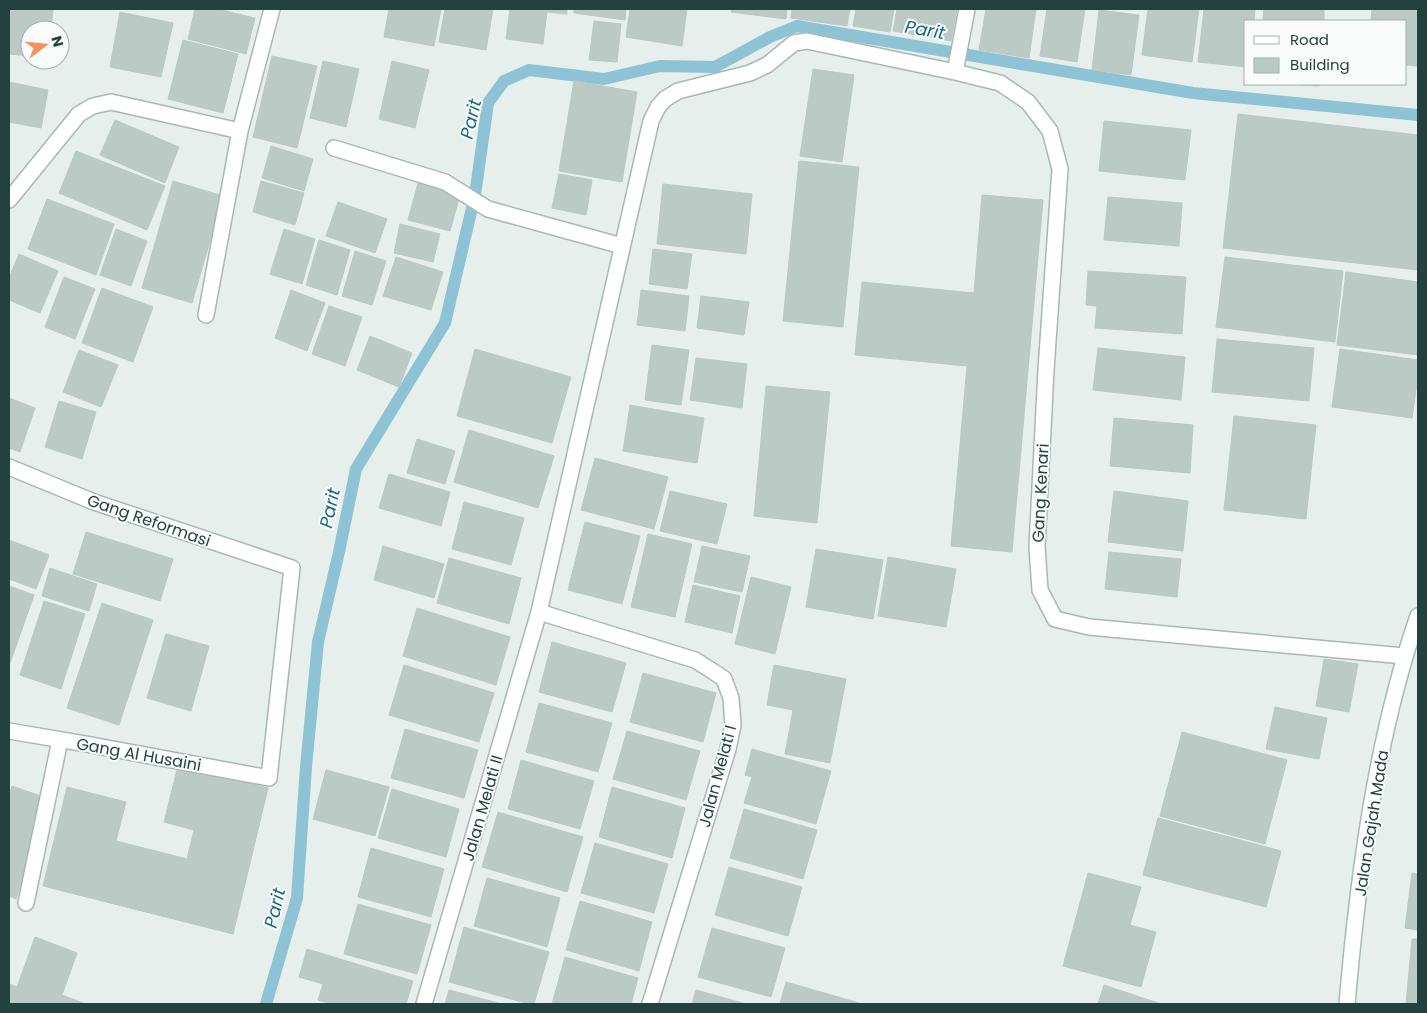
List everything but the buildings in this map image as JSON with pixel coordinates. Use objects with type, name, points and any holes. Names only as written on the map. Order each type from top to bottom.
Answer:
[{"type":"street","points":[[206,315],[240,131],[272,9]]},
{"type":"street","points":[[956,66],[967,9]]},
{"type":"street","name":"Gang Kenari","points":[[622,246],[651,121],[658,107],[665,99],[678,91],[750,73],[767,65],[794,43],[808,41],[956,66],[1000,83],[1028,102],[1050,131],[1060,169],[1046,370],[1037,547],[1040,590],[1055,619],[1089,627],[1404,656]]},
{"type":"street","points":[[9,200],[79,114],[93,106],[111,102],[240,131]]},
{"type":"street","points":[[334,148],[445,182],[488,209],[622,246]]},
{"type":"street","name":"Jalan Melati II","points":[[424,1004],[539,612],[622,246]]},
{"type":"street","name":"Gang Reformasi","points":[[9,467],[94,502],[292,568],[269,778]]},
{"type":"street","name":"Jalan Melati I","points":[[539,612],[695,660],[724,679],[731,698],[733,725],[728,749],[650,1004]]},
{"type":"street","name":"Jalan Gajah Mada","points":[[1348,1004],[1352,942],[1373,792],[1404,656],[1418,616]]},
{"type":"street","name":"Gang Al Husaini","points":[[9,731],[269,778]]},
{"type":"street","points":[[26,902],[60,740]]},
{"type":"waterway","name":"Parit","points":[[266,1004],[297,898],[306,767],[318,642],[356,469],[445,323],[475,195],[488,103],[504,81],[529,70],[604,79],[660,66],[715,67],[770,37],[797,26],[1193,93],[1418,115]]}]
